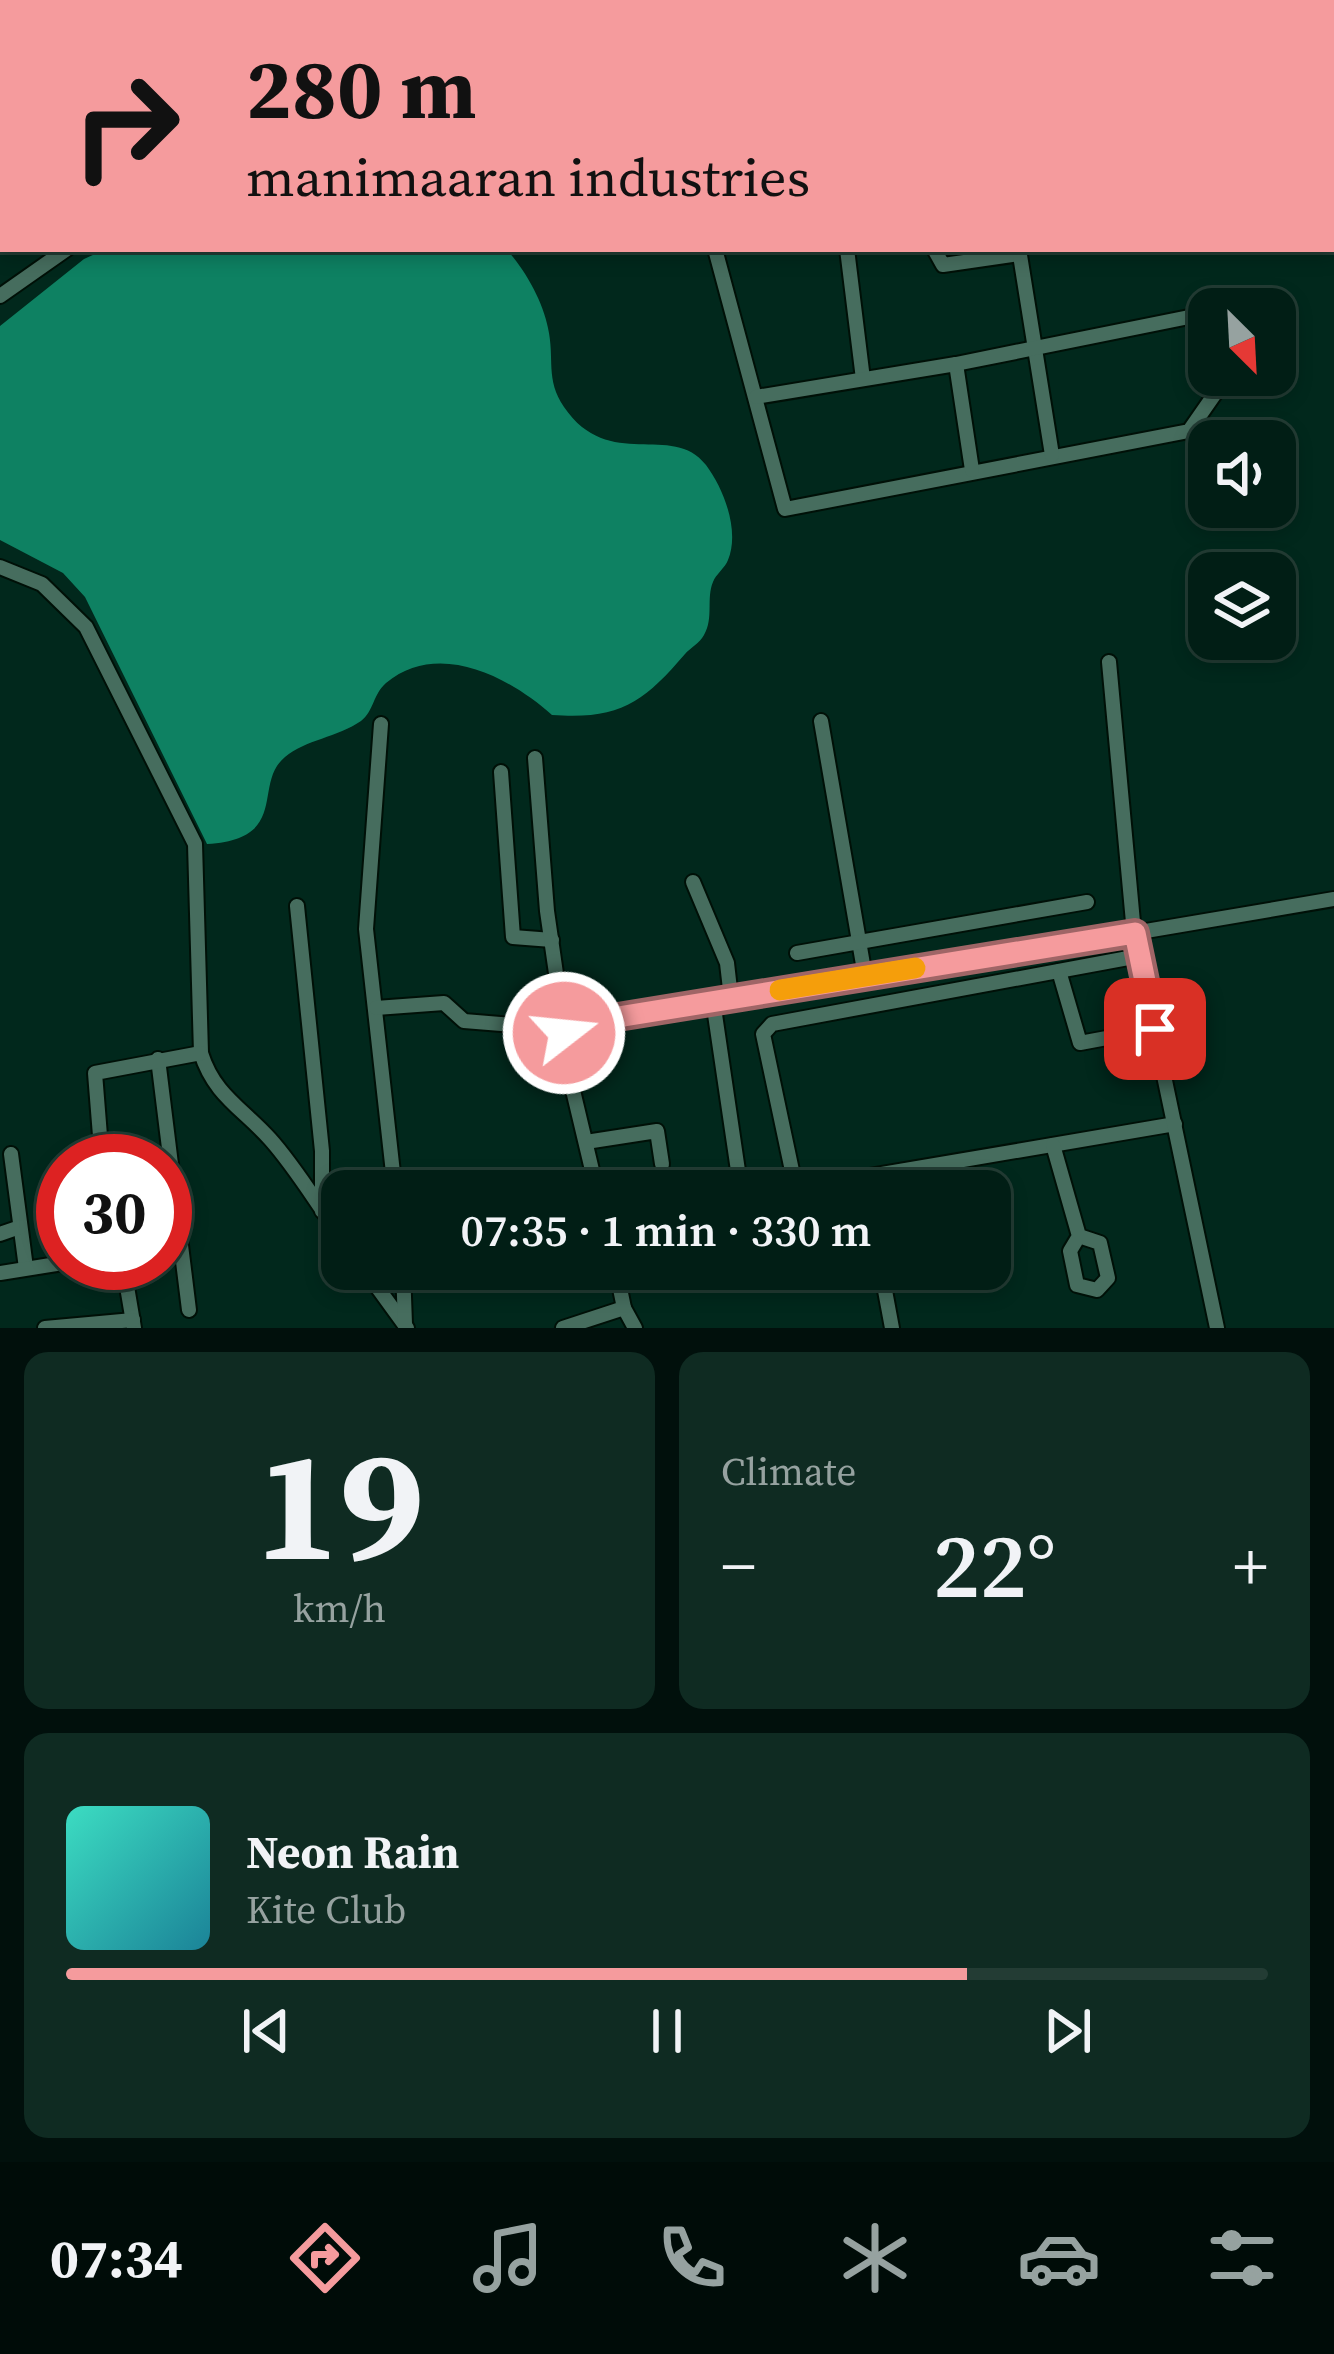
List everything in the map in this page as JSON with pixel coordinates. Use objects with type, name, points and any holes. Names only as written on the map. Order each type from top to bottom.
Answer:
[{"type":"street","points":[[0,296],[63,252]]},
{"type":"street","points":[[716,252],[785,508],[1190,431],[1214,396]]},
{"type":"street","points":[[847,252],[863,379]]},
{"type":"street","points":[[936,252],[943,265],[1019,252],[1052,454]]},
{"type":"street","points":[[756,397],[956,364],[1188,317]]},
{"type":"street","points":[[956,364],[972,470]]},
{"type":"street","points":[[0,567],[42,584],[86,627],[195,844],[201,1053],[224,1099],[271,1140],[321,1210]]},
{"type":"street","points":[[1109,662],[1135,933],[1217,1328]]},
{"type":"street","points":[[820,721],[865,976]]},
{"type":"street","points":[[381,724],[367,864],[366,929],[393,1170]]},
{"type":"street","points":[[535,758],[552,940],[593,1170]]},
{"type":"street","points":[[501,772],[513,937],[552,940]]},
{"type":"street","points":[[693,882],[727,963],[731,998]]},
{"type":"street","points":[[376,1008],[444,1003],[464,1021],[565,1029],[1334,899]]},
{"type":"street","points":[[797,953],[1087,902]]},
{"type":"street","points":[[297,906],[322,1170]]},
{"type":"street","points":[[792,1170],[764,1028],[1139,956]]},
{"type":"street","points":[[1059,971],[1079,1043],[1155,1029]]},
{"type":"street","points":[[712,1001],[738,1170]]},
{"type":"street","points":[[99,1134],[95,1073],[201,1053]]},
{"type":"street","points":[[158,1059],[167,1134]]},
{"type":"street","points":[[932,1170],[1174,1124]]},
{"type":"street","points":[[586,1142],[657,1131],[662,1164]]},
{"type":"street","points":[[1053,1145],[1079,1236]]},
{"type":"street","points":[[11,1154],[26,1268]]},
{"type":"street","points":[[0,1234],[20,1227]]},
{"type":"street","points":[[0,1273],[36,1267]]},
{"type":"street","points":[[45,1328],[134,1324],[128,1290]]},
{"type":"street","points":[[186,1290],[189,1310]]},
{"type":"street","points":[[379,1290],[406,1326]]},
{"type":"street","points":[[404,1290],[406,1326]]},
{"type":"street","points":[[620,1290],[635,1328]]},
{"type":"street","points":[[885,1290],[892,1328]]},
{"type":"street","points":[[563,1328],[624,1308]]},
{"type":"shaded area","points":[[99,252],[508,252],[542,307],[554,387],[582,427],[620,443],[676,447],[692,453],[719,486],[731,524],[731,549],[713,582],[709,622],[702,638],[642,696],[595,714],[552,715],[515,688],[472,668],[428,664],[406,670],[382,687],[361,721],[285,757],[276,768],[260,821],[250,832],[207,844],[85,597],[63,573],[0,540],[0,326]]},
{"type":"slow traffic","points":[[780,990],[915,968]]},
{"type":"route","points":[[564,1033],[571,1026],[618,1017],[1135,933],[1155,1029]]}]
